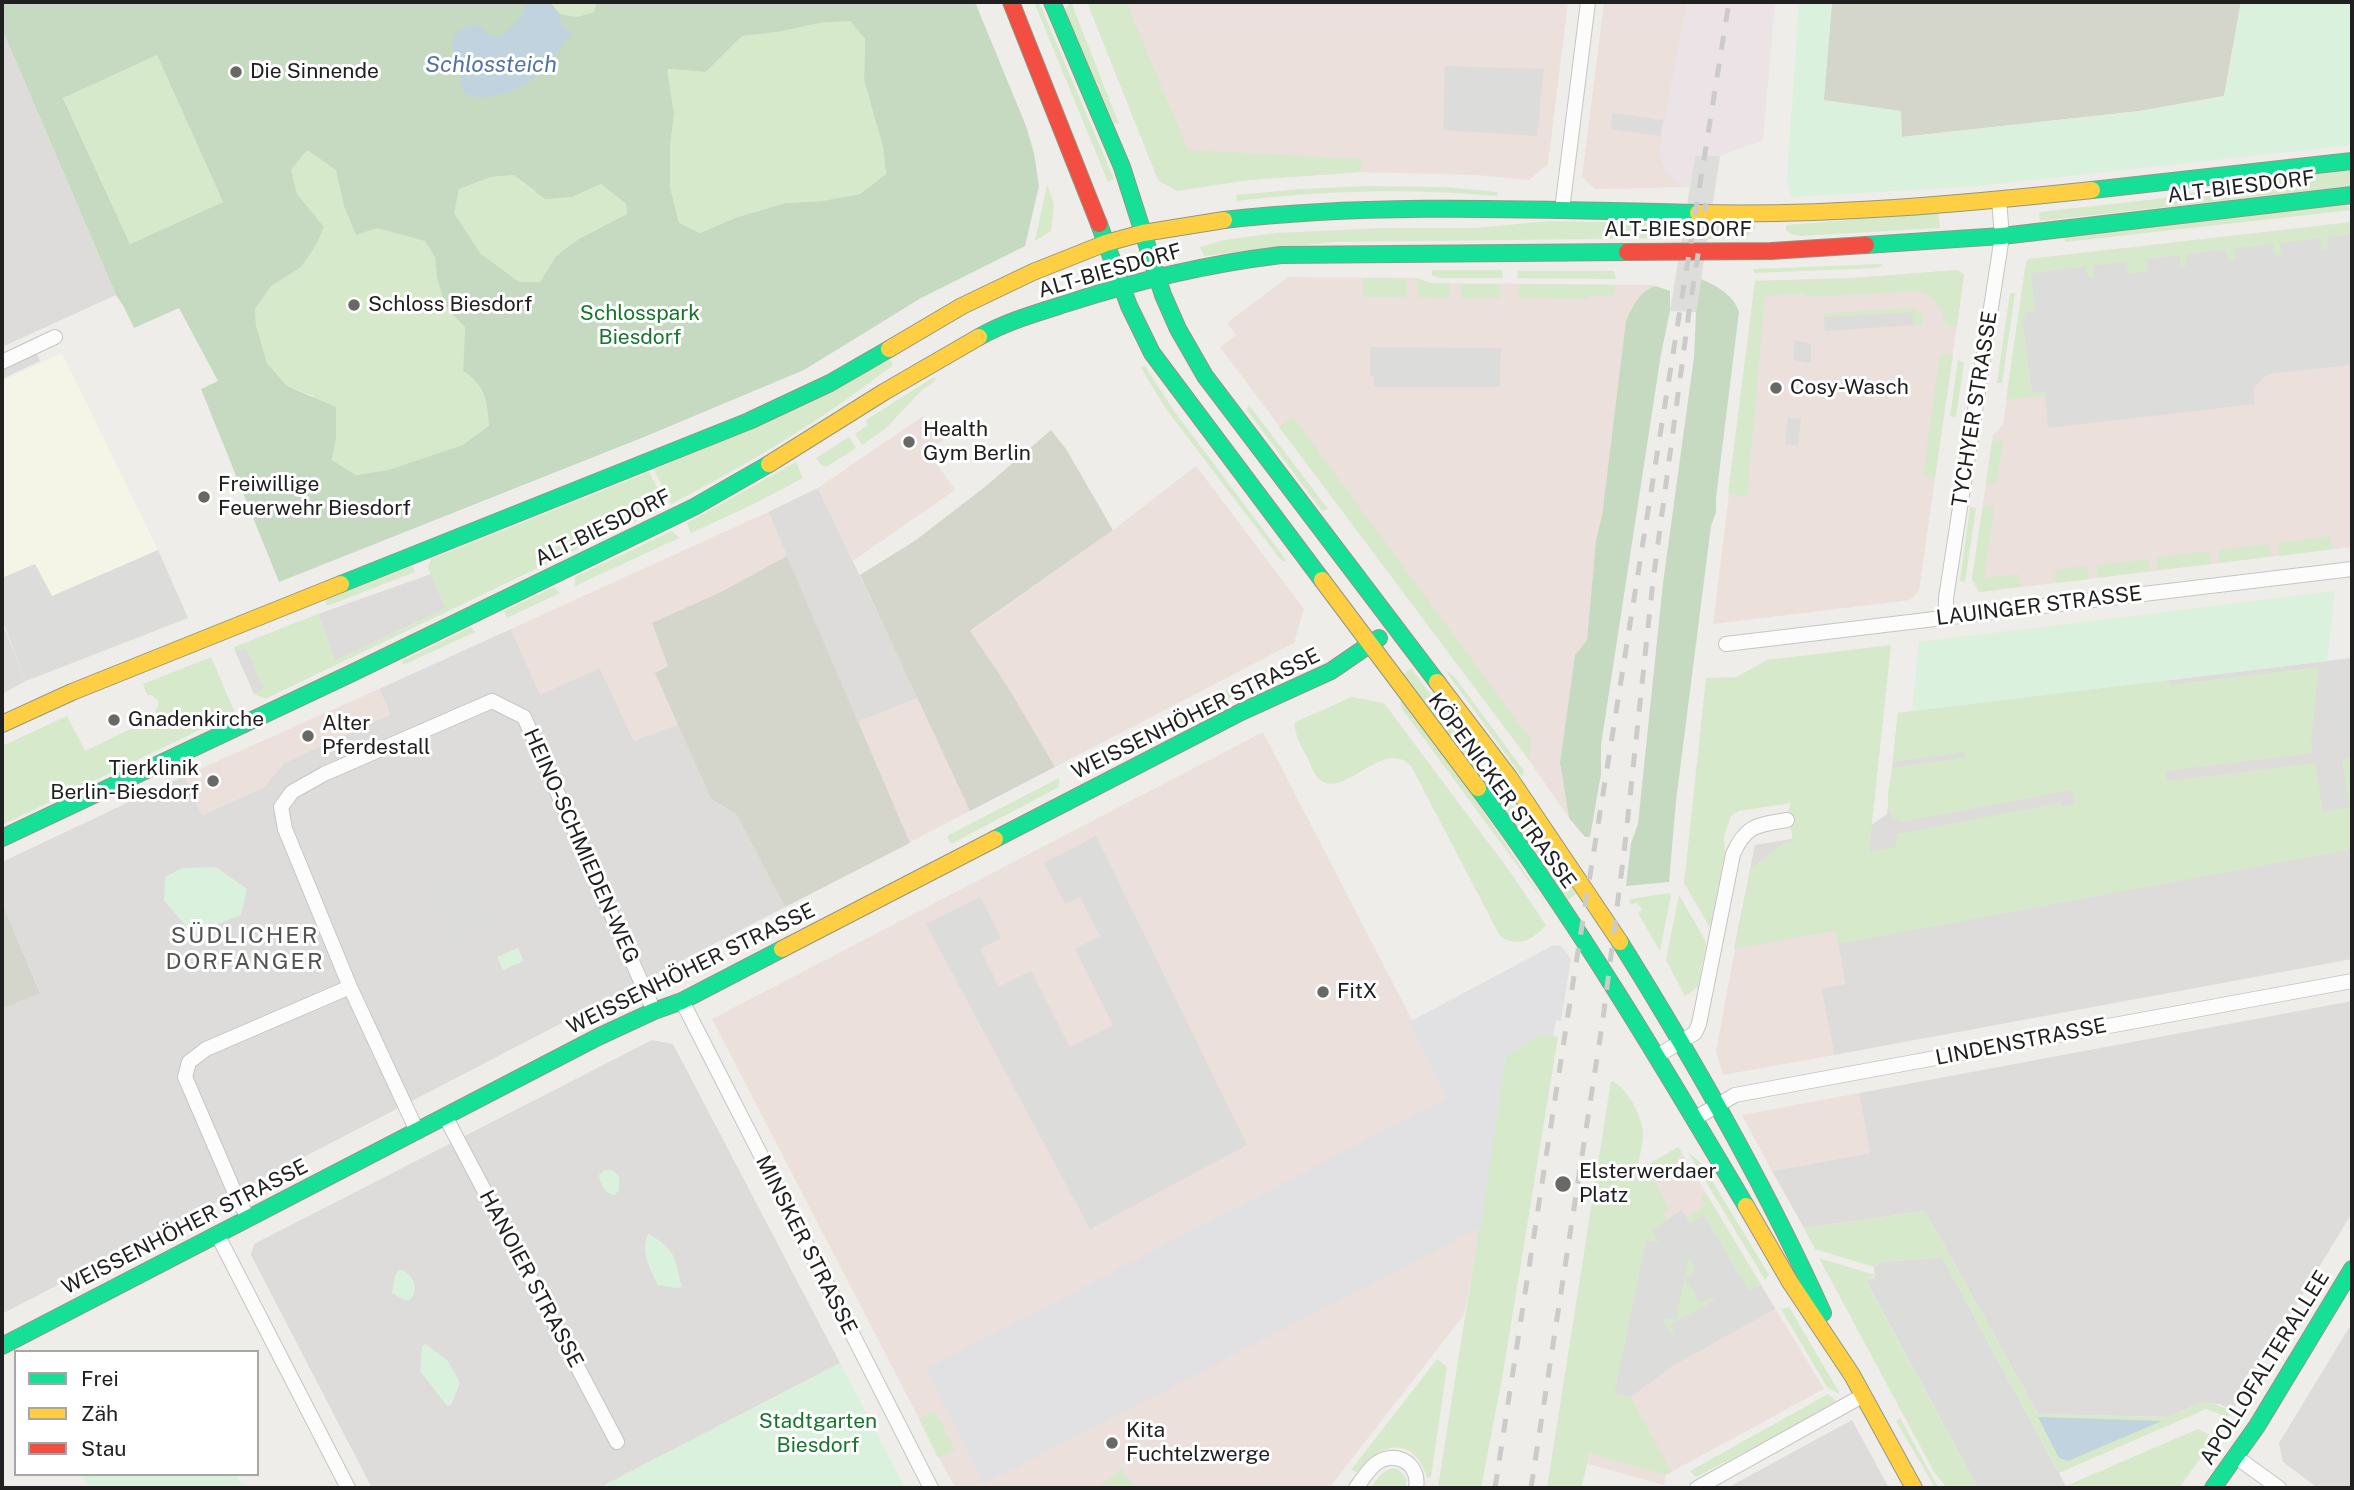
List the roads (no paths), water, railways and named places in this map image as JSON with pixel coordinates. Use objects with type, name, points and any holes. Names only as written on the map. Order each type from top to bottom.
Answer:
[{"type":"main road","name":"KÖPENICKER STRASSE","points":[[1011,2],[1084,184],[1121,286],[1138,326],[1159,364],[1483,795],[1572,924],[1657,1056],[1776,1260],[1852,1375],[1914,1488]]},
{"type":"main road","name":"KÖPENICKER STRASSE","points":[[1052,2],[1122,167],[1156,277],[1178,329],[1205,376],[1522,796],[1612,929],[1680,1042],[1794,1249],[1852,1375]]},
{"type":"main road","name":"ALT-BIESDORF","points":[[2,724],[72,692],[749,421],[830,383],[962,306],[1032,272],[1106,243],[1143,233],[1236,219],[1335,210],[1562,210],[1773,215],[1999,200],[2352,161]]},
{"type":"main road","name":"ALT-BIESDORF","points":[[2,838],[361,669],[694,506],[793,450],[884,392],[984,334],[1024,317],[1121,286],[1230,261],[1281,255],[1771,251],[2002,236],[2352,195]]},
{"type":"main road","name":"WEISSENHÖHER STRASSE","points":[[2,1346],[598,1037],[682,1001],[1228,718],[1331,671],[1394,626]]},
{"type":"main road","name":"APOLLOFALTERALLEE","points":[[2213,1488],[2236,1457],[2352,1269]]},
{"type":"street","points":[[1562,210],[1588,2]]},
{"type":"street","name":"TYCHYER STRASSE","points":[[1946,617],[1946,598],[2002,236],[1999,200]]},
{"type":"street","points":[[2,362],[55,337]]},
{"type":"street","name":"LAUINGER STRASSE","points":[[1726,643],[2352,569]]},
{"type":"street","name":"HEINO-SCHMIEDEN-WEG","points":[[417,1131],[350,986],[285,829],[281,807],[292,792],[324,774],[492,701],[524,717],[654,1011]]},
{"type":"street","points":[[1657,1056],[1695,1032],[1699,1024],[1733,854],[1741,837],[1756,827],[1787,820]]},
{"type":"street","name":"LINDENSTRASSE","points":[[1694,1119],[1735,1095],[2352,981]]},
{"type":"street","points":[[248,1218],[185,1077],[189,1062],[206,1049],[350,986]]},
{"type":"street","name":"MINSKER STRASSE","points":[[682,1001],[931,1488]]},
{"type":"street","name":"HANOIER STRASSE","points":[[445,1116],[617,1443]]},
{"type":"street","points":[[217,1234],[348,1488]]},
{"type":"street","points":[[1698,1488],[1864,1395]]},
{"type":"street","points":[[1356,1488],[1373,1466],[1384,1459],[1397,1457],[1407,1461],[1415,1471],[1416,1488]]},
{"type":"street","points":[[2236,1457],[2279,1488]]},
{"type":"water","name":"Schlossteich","points":[[527,2],[550,2],[559,14],[562,25],[572,36],[563,42],[559,53],[544,60],[537,74],[528,83],[498,95],[469,95],[462,88],[453,51],[456,33],[469,26],[478,25],[488,35],[499,36],[516,22]]},
{"type":"water","points":[[2038,1417],[2162,1421],[2068,1461],[2059,1458]]},
{"type":"railway","points":[[1495,1488],[1729,2]]},
{"type":"railway","points":[[1531,1488],[1603,1019],[1653,581],[1706,203]]},
{"type":"place","name":"Die Sinnende","points":[[236,72]]},
{"type":"place","name":"Schloss Biesdorf","points":[[354,305]]},
{"type":"place","name":"Cosy-Wasch","points":[[1776,388]]},
{"type":"place","name":"Health Gym Berlin","points":[[909,442]]},
{"type":"place","name":"Freiwillige Feuerwehr Biesdorf","points":[[204,497]]},
{"type":"place","name":"Gnadenkirche","points":[[114,720]]},
{"type":"place","name":"Alter Pferdestall","points":[[308,736]]},
{"type":"place","name":"Tierklinik Berlin-Biesdorf","points":[[213,781]]},
{"type":"place","name":"FitX","points":[[1323,992]]},
{"type":"place","name":"Elsterwerdaer Platz","points":[[1563,1184]]},
{"type":"place","name":"Kita Fuchtelzwerge","points":[[1112,1443]]},
{"type":"district","name":"SÜDLICHER DORFANGER","points":[[245,949]]},
{"type":"park label","name":"Schlosspark Biesdorf","points":[[640,326]]},
{"type":"park label","name":"Stadtgarten Biesdorf","points":[[818,1434]]}]
